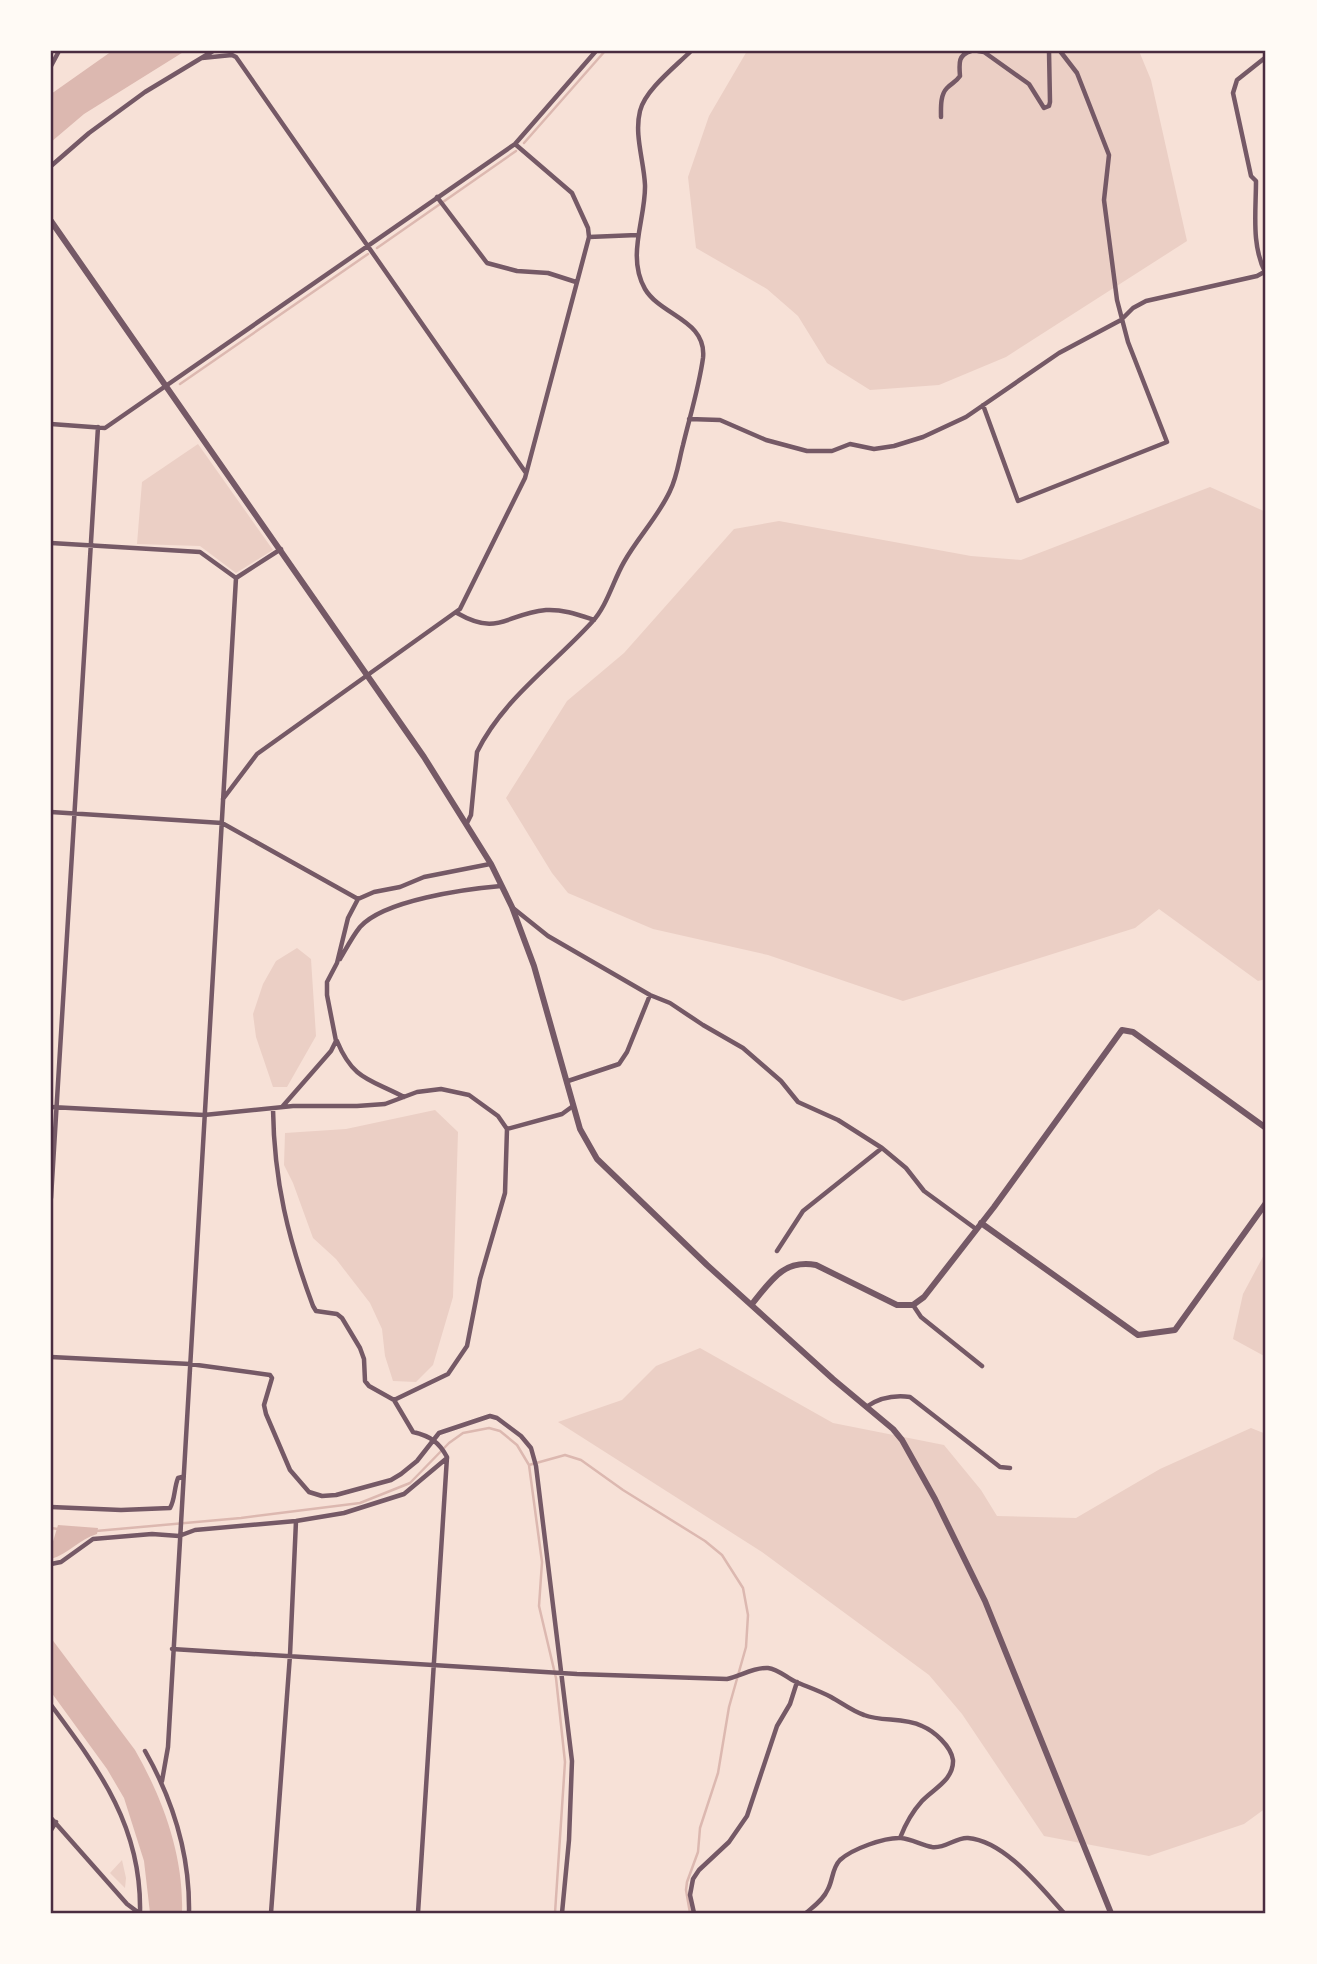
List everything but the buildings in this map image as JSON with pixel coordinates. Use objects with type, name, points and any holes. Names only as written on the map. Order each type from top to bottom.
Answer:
[{"type":"street","points":[[51,66],[60,51]]},
{"type":"street","points":[[51,166],[89,133],[145,92],[213,51]]},
{"type":"street","points":[[51,424],[105,428],[367,246],[440,201],[515,144],[596,51]]},
{"type":"street","points":[[467,823],[471,815],[477,752],[482,743],[506,707],[594,620],[625,562],[660,512],[672,488],[699,383],[703,354],[695,329],[660,304],[644,288],[640,273],[637,235],[645,193],[639,138],[640,111],[651,91],[691,51]]},
{"type":"street","points":[[942,117],[940,106],[943,96],[947,87],[953,85],[960,76],[960,59],[971,51]]},
{"type":"street","points":[[978,51],[984,52],[1029,84],[1044,108],[1049,106],[1050,102],[1049,51]]},
{"type":"street","points":[[983,405],[1018,501],[1167,442],[1121,320],[1104,209],[1109,155],[1077,73],[1060,51]]},
{"type":"street","points":[[202,58],[232,55],[236,57],[526,473]]},
{"type":"street","points":[[689,419],[720,420],[778,445],[807,451],[838,450],[850,444],[874,449],[894,446],[948,426],[1059,353],[1121,320],[1133,308],[1146,301],[1266,273],[1261,265],[1256,236],[1256,181],[1251,176],[1233,93],[1237,80],[1266,57]]},
{"type":"street","points":[[223,800],[257,754],[457,613],[526,473],[589,237],[572,193],[515,144]]},
{"type":"street","points":[[440,201],[487,263],[517,271],[548,273],[576,282]]},
{"type":"street","points":[[51,221],[367,674],[467,823],[491,864],[512,907],[534,966],[573,1106],[584,1137],[597,1159],[707,1265],[833,1379],[893,1429],[909,1452],[985,1601],[1111,1913]]},
{"type":"street","points":[[589,237],[637,235]]},
{"type":"street","points":[[51,1198],[54,1107],[98,427]]},
{"type":"street","points":[[51,542],[200,552],[236,578]]},
{"type":"street","points":[[236,578],[281,549]]},
{"type":"street","points":[[162,1781],[168,1746],[236,578]]},
{"type":"street","points":[[457,613],[486,625],[497,625],[526,614],[547,610],[577,614],[594,620]]},
{"type":"street","points":[[51,812],[222,823],[359,899]]},
{"type":"street","points":[[337,963],[348,918],[359,899],[424,877],[491,864]]},
{"type":"street","points":[[404,1097],[363,1078],[344,1060],[336,1041],[327,982],[361,926],[372,917],[433,895],[502,886]]},
{"type":"street","points":[[512,907],[548,936],[650,995],[670,1003],[743,1048],[780,1081],[798,1102],[838,1120],[882,1148],[906,1168],[924,1191],[1138,1335],[1175,1330],[1266,1203]]},
{"type":"street","points":[[568,1081],[619,1064],[627,1052],[650,995]]},
{"type":"street","points":[[752,1304],[784,1269],[804,1263],[816,1265],[886,1301],[897,1305],[913,1305],[932,1289],[1122,1030],[1133,1032],[1266,1128]]},
{"type":"street","points":[[280,1108],[331,1051],[336,1041]]},
{"type":"street","points":[[54,1107],[204,1115],[280,1108],[385,1104],[429,1089],[454,1090],[468,1095],[498,1115],[507,1129],[505,1193],[480,1279],[467,1346],[461,1359],[448,1374],[394,1400]]},
{"type":"street","points":[[507,1129],[562,1114],[573,1106]]},
{"type":"street","points":[[273,1109],[274,1162],[290,1241],[313,1307],[316,1311],[337,1314],[342,1318],[360,1348],[364,1359],[365,1381],[394,1400],[413,1432],[433,1439],[447,1455],[418,1913]]},
{"type":"street","points":[[777,1251],[803,1211],[882,1148]]},
{"type":"street","points":[[913,1305],[921,1317],[982,1366]]},
{"type":"street","points":[[51,1357],[190,1364],[270,1375],[272,1378],[264,1405],[290,1470],[309,1492],[323,1496],[391,1480],[417,1461],[439,1433],[490,1416],[497,1418],[521,1436],[531,1448],[536,1466],[557,1673],[572,1761],[569,1840],[562,1913]]},
{"type":"street","points":[[866,1407],[872,1402],[898,1395],[910,1397],[1000,1467],[1010,1468]]},
{"type":"street","points":[[51,1564],[61,1562],[93,1539],[152,1534],[179,1536],[195,1530],[296,1521],[344,1513],[404,1494],[447,1455]]},
{"type":"street","points":[[51,1507],[121,1510],[170,1508],[178,1478],[183,1477]]},
{"type":"street","points":[[271,1913],[290,1655],[296,1521]]},
{"type":"street","points":[[172,1649],[557,1673],[727,1679],[755,1669],[772,1668],[867,1716],[899,1719],[923,1726],[943,1741],[951,1751],[953,1763],[950,1774],[922,1801],[906,1822],[900,1838]]},
{"type":"street","points":[[694,1913],[690,1895],[693,1879],[729,1842],[747,1816],[777,1726],[790,1704],[797,1682]]},
{"type":"street","points":[[51,1705],[110,1789],[127,1830],[135,1860],[141,1889],[139,1913]]},
{"type":"street","points":[[145,1751],[162,1781],[184,1848],[190,1883],[190,1913]]},
{"type":"street","points":[[51,1818],[127,1904],[139,1913]]},
{"type":"street","points":[[51,1830],[56,1822]]},
{"type":"street","points":[[806,1913],[825,1895],[834,1868],[840,1860],[880,1840],[900,1838],[936,1848],[966,1837],[993,1846],[1032,1878],[1064,1913]]},
{"type":"shaded area","points":[[112,51],[185,51],[84,114],[51,142],[51,94]]},
{"type":"shaded area","points":[[747,51],[1139,51],[1151,80],[1187,241],[1006,357],[939,385],[870,390],[827,363],[798,316],[767,289],[696,248],[688,177],[709,116]]},
{"type":"shaded area","points":[[198,444],[273,550],[236,573],[200,546],[137,544],[142,482]]},
{"type":"shaded area","points":[[1210,487],[1266,512],[1266,979],[1258,981],[1159,909],[1135,928],[903,1001],[768,955],[653,929],[568,893],[552,873],[506,798],[567,701],[624,653],[734,529],[779,521],[971,556],[1021,560]]},
{"type":"shaded area","points":[[297,948],[311,959],[316,1036],[287,1087],[273,1087],[256,1037],[253,1014],[263,984],[276,961]]},
{"type":"shaded area","points":[[435,1110],[458,1132],[453,1297],[433,1365],[416,1382],[393,1381],[385,1356],[382,1329],[370,1303],[336,1259],[313,1238],[284,1165],[285,1133],[346,1129]]},
{"type":"shaded area","points":[[1266,1251],[1266,1357],[1233,1339],[1243,1294]]},
{"type":"shaded area","points":[[700,1348],[833,1423],[944,1445],[981,1490],[997,1516],[1076,1518],[1160,1469],[1251,1428],[1266,1434],[1266,1808],[1244,1824],[1149,1856],[1044,1836],[962,1714],[929,1675],[762,1552],[558,1422],[622,1400],[656,1366]]},
{"type":"shaded area","points":[[58,1525],[98,1528],[97,1534],[51,1559],[51,1548]]},
{"type":"shaded area","points":[[51,1638],[135,1750],[154,1788],[170,1828],[175,1849],[182,1892],[182,1913],[150,1913],[144,1861],[124,1798],[107,1769],[51,1692]]},
{"type":"shaded area","points":[[122,1860],[126,1878],[125,1888],[110,1873]]},
{"type":"waterway","points":[[524,143],[605,51]]},
{"type":"waterway","points":[[377,248],[516,151]]},
{"type":"waterway","points":[[180,384],[368,254]]},
{"type":"waterway","points":[[96,1531],[241,1518],[360,1503],[410,1483],[449,1443],[463,1433],[489,1428],[500,1431],[517,1445],[529,1465],[542,1562],[539,1606],[556,1678],[565,1762],[555,1913]]},
{"type":"waterway","points":[[529,1465],[565,1455],[581,1460],[623,1490],[705,1541],[722,1555],[743,1588],[748,1615],[746,1647],[729,1707],[718,1773],[700,1828],[698,1852],[687,1882],[690,1913]]},
{"type":"waterway","points":[[51,1528],[58,1529]]}]
